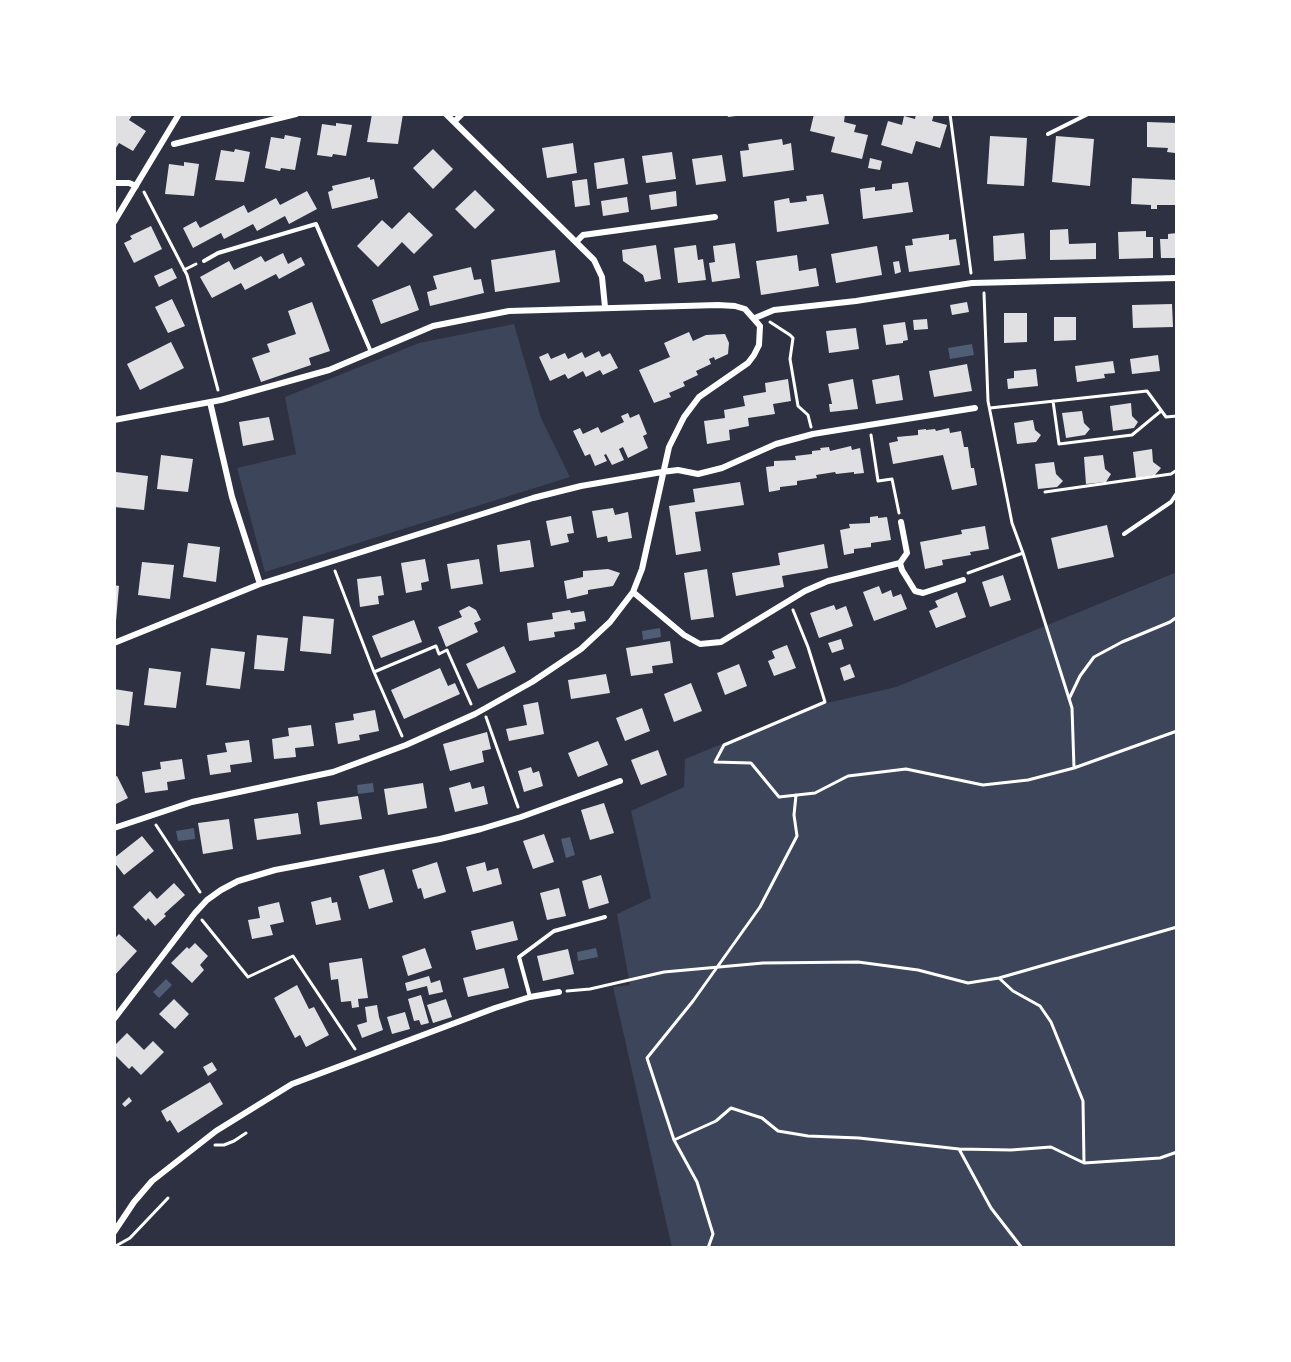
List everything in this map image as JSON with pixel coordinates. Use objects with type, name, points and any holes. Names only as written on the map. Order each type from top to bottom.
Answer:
[{"type":"street","points":[[114,222],[179,114]]},
{"type":"street","points":[[174,144],[296,114]]},
{"type":"street","points":[[446,114],[594,260],[602,277],[605,307]]},
{"type":"street","points":[[454,122],[462,114]]},
{"type":"street","points":[[114,183],[129,183],[136,186]]},
{"type":"street","points":[[576,242],[583,235],[716,217]]},
{"type":"street","points":[[755,318],[774,310],[856,301],[983,282],[1177,278]]},
{"type":"street","points":[[114,420],[221,400],[329,370],[433,326],[509,311],[605,307],[735,306],[745,309],[760,326],[759,345],[748,363],[699,397],[684,417],[669,447],[642,569],[633,592],[610,622],[581,649],[532,682],[484,710],[406,745],[333,772],[192,802],[114,828]]},
{"type":"street","points":[[210,402],[232,497],[260,584]]},
{"type":"street","points":[[114,643],[260,584],[533,498],[580,486],[662,472],[678,470],[698,474],[722,468],[776,444],[813,434],[975,408]]},
{"type":"street","points":[[633,592],[684,635],[700,644],[721,642],[789,600],[828,581],[900,563],[907,553],[901,522]]},
{"type":"street","points":[[900,563],[915,591],[923,593],[963,580]]},
{"type":"street","points":[[114,1019],[195,913],[207,900],[238,881],[275,870],[440,839],[521,817],[620,781]]},
{"type":"street","points":[[114,1232],[134,1202],[152,1181],[195,1146],[273,1094],[292,1084],[530,997],[559,992]]},
{"type":"lane","points":[[1048,134],[1088,114]]},
{"type":"lane","points":[[204,261],[218,253],[316,224],[371,352]]},
{"type":"lane","points":[[1124,534],[1172,502],[1177,494]]},
{"type":"lane","points":[[530,997],[519,957],[554,931],[605,916]]},
{"type":"path","points":[[950,114],[971,272]]},
{"type":"path","points":[[143,190],[184,270],[221,400]]},
{"type":"path","points":[[184,270],[204,261]]},
{"type":"path","points":[[983,282],[990,408],[1012,523],[1072,708],[1074,768]]},
{"type":"path","points":[[760,326],[769,321],[793,338],[790,359],[798,406],[808,415],[813,434]]},
{"type":"path","points":[[990,408],[1147,391],[1166,417],[1177,416]]},
{"type":"path","points":[[1053,401],[1059,444],[1132,435],[1161,411]]},
{"type":"path","points":[[870,424],[879,481],[892,478],[901,522]]},
{"type":"path","points":[[1046,492],[1171,474],[1177,470]]},
{"type":"path","points":[[963,580],[961,576],[1023,552]]},
{"type":"path","points":[[332,562],[374,672],[406,745]]},
{"type":"path","points":[[789,600],[808,647],[825,702],[724,745],[715,762],[751,763],[779,797],[815,793],[848,776],[906,769],[983,785],[1028,780],[1074,768],[1177,731]]},
{"type":"path","points":[[1069,699],[1080,676],[1094,657],[1177,617]]},
{"type":"path","points":[[374,672],[435,646],[439,654],[447,650],[476,714]]},
{"type":"path","points":[[484,710],[521,817]]},
{"type":"path","points":[[708,1248],[713,1234],[698,1182],[674,1140],[647,1058],[693,1001],[760,907],[797,836],[794,814],[796,795]]},
{"type":"path","points":[[149,815],[207,900]]},
{"type":"path","points":[[195,913],[248,977],[293,957],[361,1058]]},
{"type":"path","points":[[559,992],[590,989],[664,972],[763,963],[858,963],[918,970],[968,983],[999,978],[1177,927]]},
{"type":"path","points":[[999,978],[1013,992],[1040,1006],[1051,1022],[1083,1101],[1084,1163]]},
{"type":"path","points":[[674,1140],[716,1121],[731,1108],[762,1118],[778,1131],[808,1136],[859,1138],[959,1149],[1011,1150],[1051,1147],[1084,1163],[1160,1158],[1177,1152]]},
{"type":"path","points":[[195,1146],[224,1145],[246,1133]]},
{"type":"path","points":[[959,1149],[991,1208],[1022,1248]]},
{"type":"path","points":[[114,1247],[130,1238],[168,1198]]},
{"type":"shaded area","points":[[514,324],[541,418],[570,477],[265,572],[237,468],[296,454],[285,397],[419,343]]},
{"type":"shaded area","points":[[972,344],[974,355],[950,359],[948,348]]},
{"type":"shaded area","points":[[1177,572],[1177,1248],[672,1248],[613,987],[630,985],[617,914],[651,898],[631,811],[684,787],[685,759],[814,706],[896,687]]},
{"type":"shaded area","points":[[660,628],[661,637],[643,640],[642,631]]},
{"type":"shaded area","points":[[373,783],[374,792],[358,794],[357,785]]},
{"type":"shaded area","points":[[194,828],[195,839],[178,841],[176,831]]},
{"type":"shaded area","points":[[570,837],[575,855],[566,858],[561,839]]},
{"type":"shaded area","points":[[596,948],[598,957],[578,961],[577,952]]},
{"type":"shaded area","points":[[166,979],[172,985],[159,998],[153,992]]},
{"type":"building","points":[[114,114],[133,114],[129,120],[146,131],[133,151],[119,143],[114,151]]},
{"type":"building","points":[[372,114],[403,114],[398,144],[367,142]]},
{"type":"building","points":[[727,114],[744,114],[744,115],[728,117]]},
{"type":"building","points":[[814,114],[845,114],[844,122],[856,125],[854,132],[868,135],[862,159],[831,152],[835,137],[810,131]]},
{"type":"building","points":[[916,114],[934,114],[932,121],[947,125],[940,148],[916,141],[912,154],[881,145],[888,121],[902,125],[904,116],[915,119]]},
{"type":"building","points":[[1147,122],[1177,123],[1175,153],[1167,152],[1168,148],[1147,147]]},
{"type":"building","points":[[336,123],[352,125],[346,156],[317,155],[322,124],[336,126]]},
{"type":"building","points":[[285,135],[301,138],[295,170],[281,168],[280,171],[265,168],[271,137],[284,139]]},
{"type":"building","points":[[990,136],[1027,138],[1024,186],[987,184]]},
{"type":"building","points":[[1056,136],[1094,139],[1090,186],[1052,182]]},
{"type":"building","points":[[782,139],[783,145],[791,143],[794,170],[743,177],[740,151],[749,150],[748,144]]},
{"type":"building","points":[[573,143],[577,173],[547,178],[542,148]]},
{"type":"building","points":[[235,149],[250,152],[244,182],[215,180],[221,150],[234,152]]},
{"type":"building","points":[[433,149],[453,169],[433,189],[413,168]]},
{"type":"building","points":[[672,152],[676,179],[646,183],[642,156]]},
{"type":"building","points":[[722,155],[726,181],[696,185],[692,159]]},
{"type":"building","points":[[624,158],[628,184],[597,189],[594,163]]},
{"type":"building","points":[[870,158],[882,161],[880,170],[868,168]]},
{"type":"building","points":[[184,162],[199,164],[194,196],[165,194],[169,164],[184,166]]},
{"type":"building","points":[[370,177],[370,180],[374,179],[378,198],[332,209],[328,192],[333,190],[332,186]]},
{"type":"building","points":[[1132,178],[1177,180],[1177,205],[1157,205],[1157,209],[1151,209],[1151,205],[1131,204]]},
{"type":"building","points":[[587,179],[590,205],[575,207],[572,181]]},
{"type":"building","points":[[908,182],[913,212],[863,219],[860,189],[875,187],[875,191],[892,189],[892,184]]},
{"type":"building","points":[[475,190],[495,210],[475,229],[455,209]]},
{"type":"building","points":[[307,191],[317,209],[289,224],[285,216],[257,231],[253,224],[224,239],[221,233],[193,248],[183,228],[196,221],[200,228],[244,205],[248,213],[276,198],[280,205]]},
{"type":"building","points":[[676,191],[677,206],[651,210],[649,195]]},
{"type":"building","points":[[823,194],[829,224],[777,232],[774,201],[789,198],[790,203],[807,201],[806,196]]},
{"type":"building","points":[[627,197],[629,212],[603,216],[601,201]]},
{"type":"building","points":[[409,212],[433,235],[414,254],[402,242],[378,267],[357,246],[382,220],[392,229]]},
{"type":"building","points":[[151,226],[162,249],[134,263],[124,243],[132,239],[130,236]]},
{"type":"building","points":[[1068,229],[1069,244],[1096,243],[1096,259],[1050,260],[1050,230]]},
{"type":"building","points":[[1146,231],[1146,237],[1153,237],[1153,258],[1119,259],[1118,232]]},
{"type":"building","points":[[1024,233],[1026,259],[994,261],[993,236]]},
{"type":"building","points":[[1177,233],[1177,258],[1161,258],[1160,239],[1168,239],[1168,234]]},
{"type":"building","points":[[949,234],[949,240],[956,239],[960,265],[909,272],[905,246],[913,245],[912,239]]},
{"type":"building","points":[[735,243],[740,278],[712,282],[709,263],[715,262],[713,246]]},
{"type":"building","points":[[656,245],[661,279],[645,282],[643,275],[623,261],[622,250]]},
{"type":"building","points":[[696,245],[698,260],[703,259],[706,280],[678,283],[674,248]]},
{"type":"building","points":[[877,246],[882,275],[836,283],[831,254]]},
{"type":"building","points":[[555,250],[560,282],[495,292],[491,260]]},
{"type":"building","points":[[283,253],[288,264],[301,257],[305,265],[279,279],[276,274],[245,290],[241,283],[212,298],[200,277],[229,261],[234,270],[261,256],[265,262]]},
{"type":"building","points":[[797,255],[799,271],[816,268],[819,286],[761,295],[756,261]]},
{"type":"building","points":[[899,261],[901,272],[895,274],[893,262]]},
{"type":"building","points":[[471,267],[474,280],[481,279],[484,293],[430,306],[427,292],[437,289],[433,276]]},
{"type":"building","points":[[172,268],[177,278],[159,287],[154,276]]},
{"type":"building","points":[[410,285],[419,310],[381,324],[372,300]]},
{"type":"building","points":[[172,299],[185,326],[168,333],[155,307]]},
{"type":"building","points":[[312,302],[330,351],[309,358],[311,365],[261,382],[252,358],[270,352],[267,344],[296,334],[288,311]]},
{"type":"building","points":[[967,302],[969,312],[952,315],[950,305]]},
{"type":"building","points":[[1172,304],[1173,327],[1133,328],[1132,305]]},
{"type":"building","points":[[1004,313],[1027,313],[1027,342],[1004,343]]},
{"type":"building","points":[[1054,317],[1076,317],[1076,340],[1054,341]]},
{"type":"building","points":[[927,319],[928,329],[914,330],[913,320]]},
{"type":"building","points":[[905,322],[908,340],[903,343],[886,345],[883,325]]},
{"type":"building","points":[[856,328],[859,349],[829,353],[826,331]]},
{"type":"building","points":[[689,332],[693,341],[706,335],[725,334],[729,343],[728,354],[715,360],[714,357],[709,359],[711,364],[696,371],[698,375],[683,382],[685,386],[669,393],[671,397],[654,403],[639,370],[670,357],[664,343]]},
{"type":"building","points":[[171,342],[184,368],[140,390],[127,364]]},
{"type":"building","points":[[599,351],[602,357],[610,353],[618,368],[603,375],[600,370],[586,377],[583,371],[568,379],[565,374],[550,381],[539,357],[548,353],[551,359],[565,353],[568,359],[582,352],[585,358]]},
{"type":"building","points":[[1158,355],[1160,371],[1132,374],[1130,359]]},
{"type":"building","points":[[1113,361],[1115,373],[1104,374],[1105,378],[1077,382],[1075,366]]},
{"type":"building","points":[[967,364],[972,391],[934,397],[929,371]]},
{"type":"building","points":[[1036,369],[1038,386],[1008,389],[1007,379],[1014,378],[1014,371]]},
{"type":"building","points":[[899,375],[903,400],[876,404],[872,380]]},
{"type":"building","points":[[788,379],[791,401],[773,404],[775,414],[748,418],[749,426],[729,430],[730,440],[707,444],[704,421],[725,418],[724,410],[745,406],[743,396],[766,392],[765,383]]},
{"type":"building","points":[[853,379],[858,409],[830,412],[829,404],[832,404],[828,384]]},
{"type":"building","points":[[1131,403],[1132,416],[1138,422],[1134,428],[1113,431],[1110,406]]},
{"type":"building","points":[[1082,411],[1084,423],[1090,429],[1085,435],[1066,438],[1062,413]]},
{"type":"building","points":[[628,413],[630,418],[639,414],[647,434],[643,436],[648,448],[628,458],[623,447],[619,449],[624,460],[612,465],[606,454],[604,455],[607,461],[595,466],[590,454],[585,456],[573,431],[580,428],[583,434],[598,427],[601,433],[624,422],[621,416]]},
{"type":"building","points":[[269,417],[274,440],[243,446],[239,422]]},
{"type":"building","points":[[1033,420],[1035,430],[1041,435],[1036,442],[1017,444],[1014,423]]},
{"type":"building","points":[[949,428],[950,433],[961,431],[964,447],[968,447],[971,468],[974,468],[977,485],[952,490],[943,455],[893,464],[889,443],[898,441],[897,437],[918,435],[918,430],[935,429],[936,431]]},
{"type":"building","points":[[851,446],[852,450],[860,448],[864,473],[836,474],[835,472],[816,475],[817,478],[797,481],[797,485],[780,487],[780,490],[769,492],[766,467],[774,466],[774,461],[796,460],[795,456],[812,454],[812,451],[821,450],[820,448],[829,447],[830,451]]},
{"type":"building","points":[[1152,449],[1153,462],[1161,468],[1155,475],[1136,478],[1133,452]]},
{"type":"building","points":[[161,455],[193,459],[188,492],[157,489]]},
{"type":"building","points":[[1103,455],[1105,469],[1111,474],[1106,482],[1086,484],[1084,457]]},
{"type":"building","points":[[1054,462],[1056,474],[1063,481],[1057,487],[1038,489],[1035,464]]},
{"type":"building","points":[[116,472],[148,476],[144,510],[114,507]]},
{"type":"building","points":[[740,482],[744,505],[695,512],[701,551],[676,555],[669,506],[695,502],[693,489]]},
{"type":"building","points":[[613,508],[615,515],[628,512],[632,538],[608,542],[607,536],[597,538],[592,511]]},
{"type":"building","points":[[571,516],[574,533],[567,534],[569,542],[551,546],[546,521]]},
{"type":"building","points":[[878,516],[878,518],[887,517],[891,540],[871,543],[871,547],[854,549],[854,553],[844,555],[840,530],[850,528],[849,524],[870,523],[870,517]]},
{"type":"building","points":[[1107,525],[1114,557],[1058,569],[1051,538]]},
{"type":"building","points":[[985,526],[989,549],[942,560],[943,565],[925,569],[920,542],[962,534],[961,530]]},
{"type":"building","points":[[530,540],[534,567],[500,572],[497,545]]},
{"type":"building","points":[[188,543],[220,547],[216,582],[183,577]]},
{"type":"building","points":[[824,544],[828,568],[782,576],[784,587],[736,596],[732,573],[780,565],[778,553]]},
{"type":"building","points":[[425,559],[429,581],[421,583],[422,590],[406,593],[401,563]]},
{"type":"building","points":[[479,559],[483,584],[451,589],[447,564]]},
{"type":"building","points":[[142,562],[174,565],[170,599],[138,595]]},
{"type":"building","points":[[608,569],[620,573],[613,586],[588,590],[588,594],[567,599],[564,581],[583,577],[583,571]]},
{"type":"building","points":[[707,569],[714,617],[691,620],[684,573]]},
{"type":"building","points":[[1003,575],[1011,600],[990,607],[982,582]]},
{"type":"building","points":[[381,576],[384,595],[378,596],[379,604],[360,607],[357,579]]},
{"type":"building","points":[[114,585],[119,586],[116,621],[114,621]]},
{"type":"building","points":[[879,586],[882,594],[891,590],[893,597],[901,594],[907,609],[874,621],[863,592]]},
{"type":"building","points":[[957,592],[966,617],[936,628],[929,611],[938,607],[935,601]]},
{"type":"building","points":[[834,605],[836,610],[846,606],[853,626],[819,638],[810,613]]},
{"type":"building","points":[[469,606],[476,610],[481,620],[474,623],[478,632],[446,647],[438,627],[462,617],[459,611]]},
{"type":"building","points":[[570,610],[571,613],[584,611],[586,621],[574,623],[575,629],[554,632],[555,637],[529,641],[527,623],[553,619],[552,613]]},
{"type":"building","points":[[303,616],[334,619],[331,654],[300,651]]},
{"type":"building","points":[[414,620],[422,642],[381,658],[372,636]]},
{"type":"building","points":[[257,635],[288,638],[284,671],[254,669]]},
{"type":"building","points":[[841,639],[844,649],[832,653],[828,643]]},
{"type":"building","points":[[670,641],[673,663],[652,666],[653,673],[631,676],[626,648]]},
{"type":"building","points":[[787,645],[796,668],[774,676],[768,661],[775,658],[772,651]]},
{"type":"building","points":[[504,646],[516,672],[478,689],[466,664]]},
{"type":"building","points":[[211,648],[245,652],[240,689],[206,685]]},
{"type":"building","points":[[739,664],[747,686],[725,695],[717,673]]},
{"type":"building","points":[[850,664],[855,677],[844,681],[840,668]]},
{"type":"building","points":[[149,668],[181,672],[176,708],[144,705]]},
{"type":"building","points":[[440,668],[448,686],[455,683],[460,694],[404,719],[391,690]]},
{"type":"building","points":[[606,674],[610,693],[571,699],[568,680]]},
{"type":"building","points":[[691,683],[702,711],[674,722],[664,694]]},
{"type":"building","points":[[114,689],[133,692],[129,726],[114,724]]},
{"type":"building","points":[[538,702],[544,734],[509,741],[506,729],[527,725],[523,705]]},
{"type":"building","points":[[642,708],[650,731],[625,741],[616,718]]},
{"type":"building","points":[[375,710],[379,731],[359,735],[360,740],[338,744],[335,723],[354,720],[353,714]]},
{"type":"building","points":[[311,725],[314,746],[295,748],[296,757],[274,759],[272,739],[289,736],[288,728]]},
{"type":"building","points":[[487,732],[491,749],[482,751],[484,762],[450,771],[443,744]]},
{"type":"building","points":[[249,740],[252,762],[230,765],[231,772],[210,775],[207,755],[227,752],[225,743]]},
{"type":"building","points":[[598,741],[608,765],[578,777],[568,753]]},
{"type":"building","points":[[658,750],[667,775],[641,785],[631,760]]},
{"type":"building","points":[[182,759],[185,779],[167,782],[168,790],[145,793],[142,772],[161,769],[160,762]]},
{"type":"building","points":[[531,767],[533,773],[539,771],[543,786],[524,792],[518,771]]},
{"type":"building","points":[[117,776],[128,798],[114,805],[114,777]]},
{"type":"building","points":[[470,782],[472,789],[484,786],[488,804],[455,812],[449,788]]},
{"type":"building","points":[[423,783],[427,808],[388,815],[384,789]]},
{"type":"building","points":[[358,796],[362,819],[320,825],[317,802]]},
{"type":"building","points":[[604,803],[614,833],[590,840],[581,810]]},
{"type":"building","points":[[298,813],[301,834],[257,840],[254,819]]},
{"type":"building","points":[[229,819],[233,849],[203,854],[198,823]]},
{"type":"building","points":[[544,834],[554,862],[533,869],[523,841]]},
{"type":"building","points":[[142,836],[154,851],[124,875],[114,862],[114,858]]},
{"type":"building","points":[[437,862],[446,892],[424,899],[412,870]]},
{"type":"building","points":[[485,862],[487,871],[498,868],[502,884],[473,892],[466,867]]},
{"type":"building","points":[[384,869],[393,902],[369,909],[359,876]]},
{"type":"building","points":[[601,875],[609,903],[589,909],[582,881]]},
{"type":"building","points":[[174,883],[185,895],[164,914],[166,916],[155,926],[148,918],[146,921],[133,907],[150,891],[157,899]]},
{"type":"building","points":[[559,888],[566,916],[547,920],[540,893]]},
{"type":"building","points":[[331,897],[332,903],[337,902],[341,920],[316,925],[311,902]]},
{"type":"building","points":[[279,902],[284,922],[270,925],[273,935],[252,939],[248,920],[260,918],[258,907]]},
{"type":"building","points":[[513,921],[518,940],[476,950],[471,931]]},
{"type":"building","points":[[119,934],[137,951],[114,976],[114,939]]},
{"type":"building","points":[[195,943],[208,956],[200,965],[204,970],[192,983],[171,963],[187,947],[189,949]]},
{"type":"building","points":[[425,948],[432,968],[408,976],[402,956]]},
{"type":"building","points":[[568,949],[574,974],[543,981],[537,956]]},
{"type":"building","points":[[362,958],[368,998],[358,999],[359,1007],[352,1008],[351,1001],[341,1002],[338,979],[331,980],[329,963]]},
{"type":"building","points":[[504,968],[509,988],[468,997],[463,978]]},
{"type":"building","points":[[429,976],[431,983],[440,980],[443,992],[429,995],[427,986],[407,991],[405,983]]},
{"type":"building","points":[[297,985],[309,1009],[314,1007],[329,1035],[306,1047],[300,1035],[295,1038],[274,998]]},
{"type":"building","points":[[421,995],[429,1023],[421,1025],[419,1020],[414,1021],[408,999]]},
{"type":"building","points":[[174,999],[189,1014],[175,1029],[159,1014]]},
{"type":"building","points":[[446,999],[452,1017],[433,1023],[427,1005]]},
{"type":"building","points":[[377,1005],[383,1030],[362,1038],[357,1025],[367,1022],[365,1007]]},
{"type":"building","points":[[405,1012],[410,1029],[392,1034],[387,1017]]},
{"type":"building","points":[[127,1033],[144,1050],[153,1041],[164,1052],[141,1075],[132,1066],[129,1069],[114,1054],[114,1046]]},
{"type":"building","points":[[212,1062],[217,1070],[208,1076],[203,1067]]},
{"type":"building","points":[[210,1082],[223,1104],[178,1133],[170,1120],[167,1122],[161,1111]]},
{"type":"building","points":[[129,1097],[132,1101],[125,1107],[122,1104]]}]
